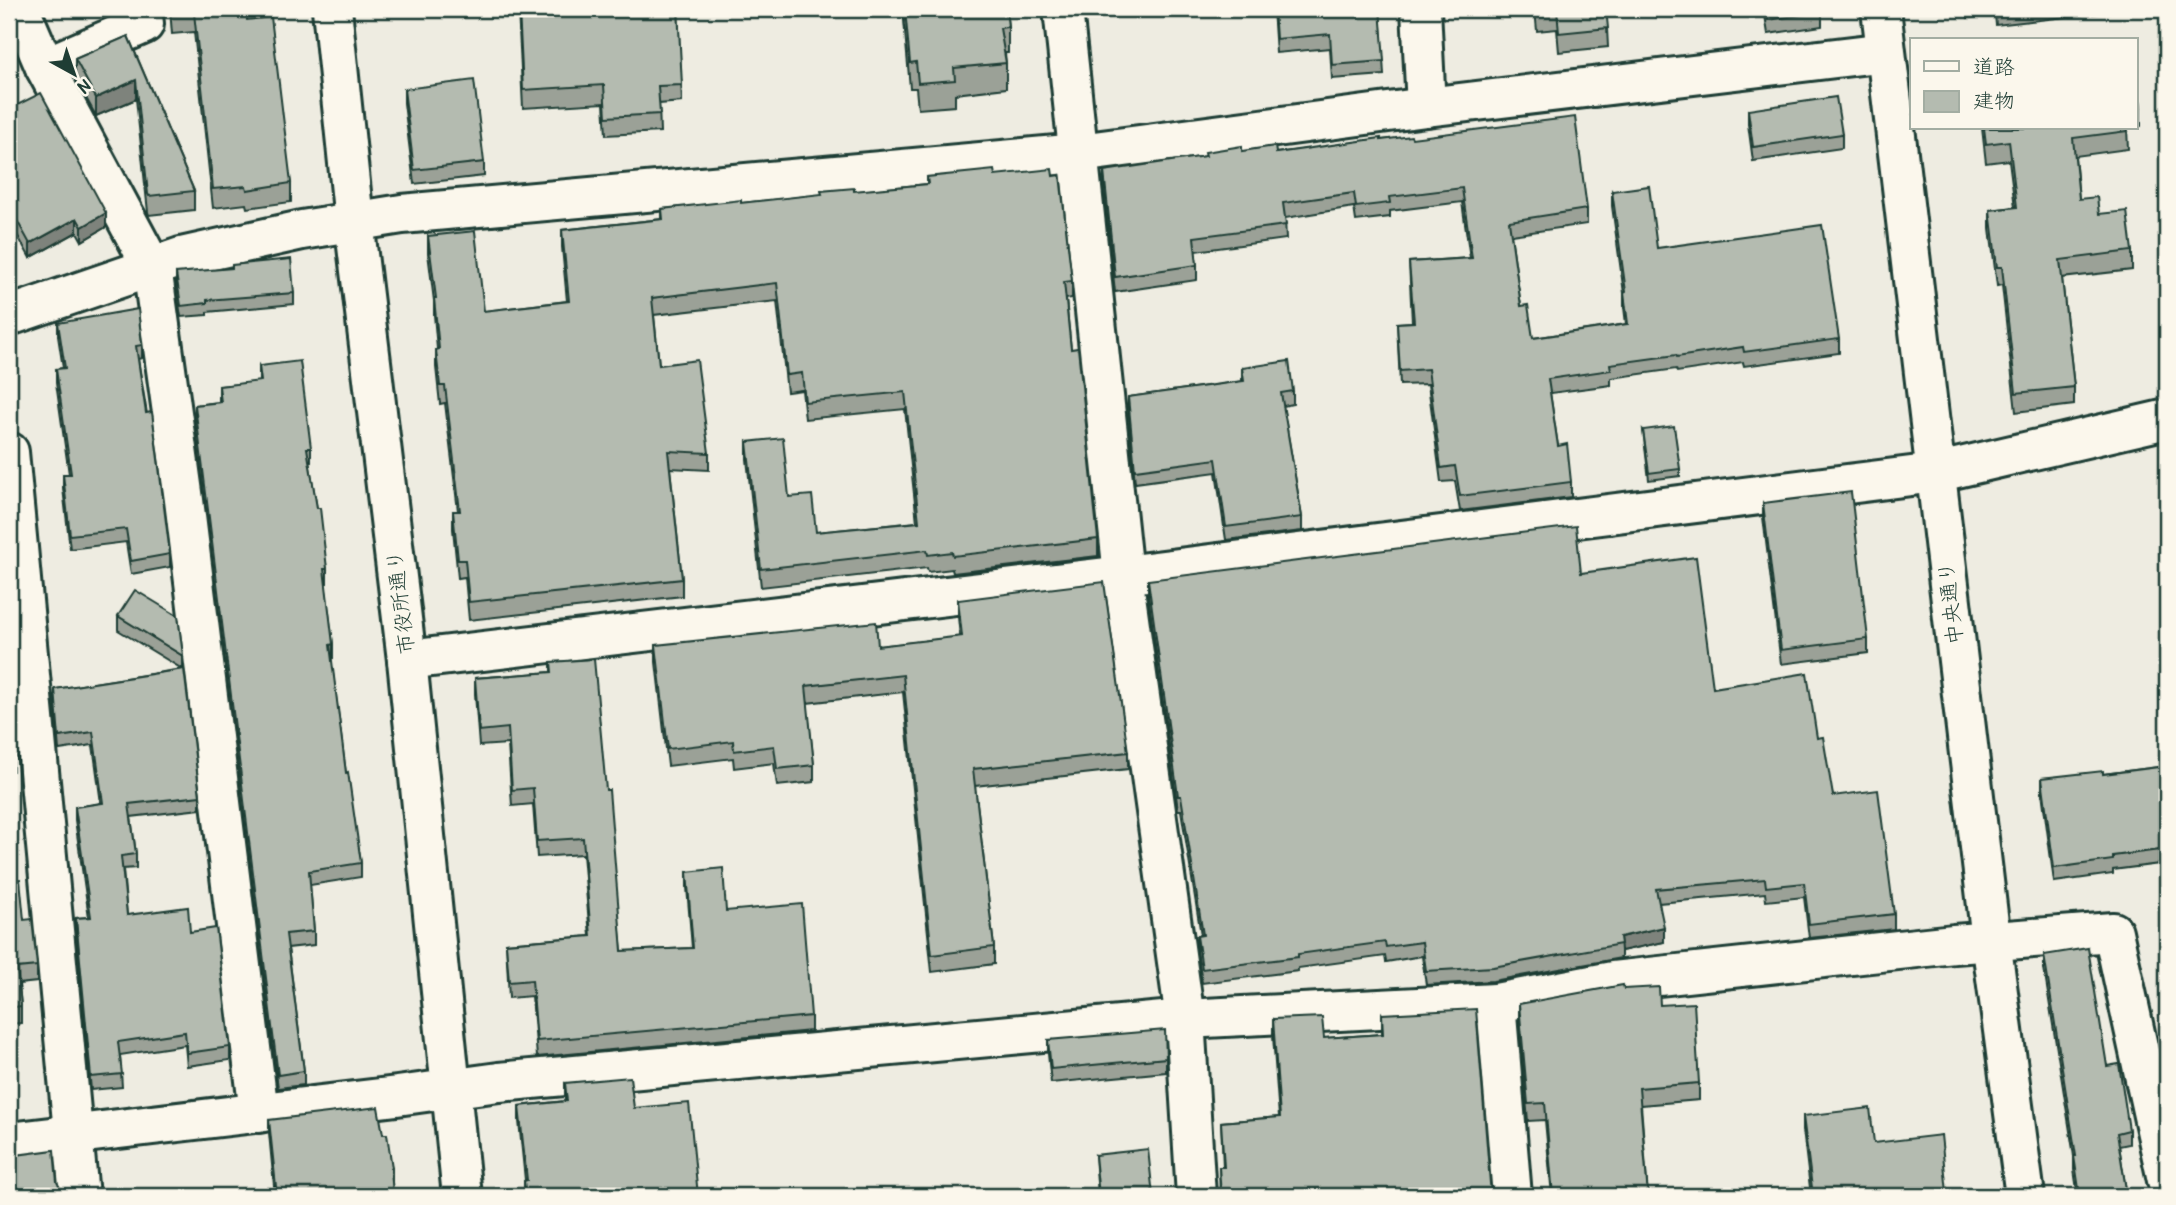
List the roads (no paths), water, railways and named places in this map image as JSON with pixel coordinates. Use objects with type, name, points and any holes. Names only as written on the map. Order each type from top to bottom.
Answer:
[{"type":"street","points":[[20,9],[45,67],[152,267],[184,500],[259,1113]]},
{"type":"street","points":[[45,67],[144,24],[142,9]]},
{"type":"street","name":"市役所通り","points":[[332,9],[407,660],[462,1196]]},
{"type":"street","points":[[1063,9],[1123,575],[1185,1019],[1196,1196]]},
{"type":"street","points":[[1421,9],[1426,107]]},
{"type":"street","name":"中央通り","points":[[1881,9],[1991,940],[2025,1196]]},
{"type":"street","points":[[9,316],[181,257],[355,221],[416,213],[1079,153],[1426,107],[1886,52]]},
{"type":"street","points":[[407,660],[1123,575],[1935,473],[2167,419]]},
{"type":"street","points":[[9,452],[20,687],[79,1196]]},
{"type":"street","points":[[9,1142],[451,1090],[499,1082],[1185,1019],[1496,1003],[1613,981],[1991,940],[2113,932],[2167,1180]]},
{"type":"street","points":[[1496,1003],[1512,1196]]}]
